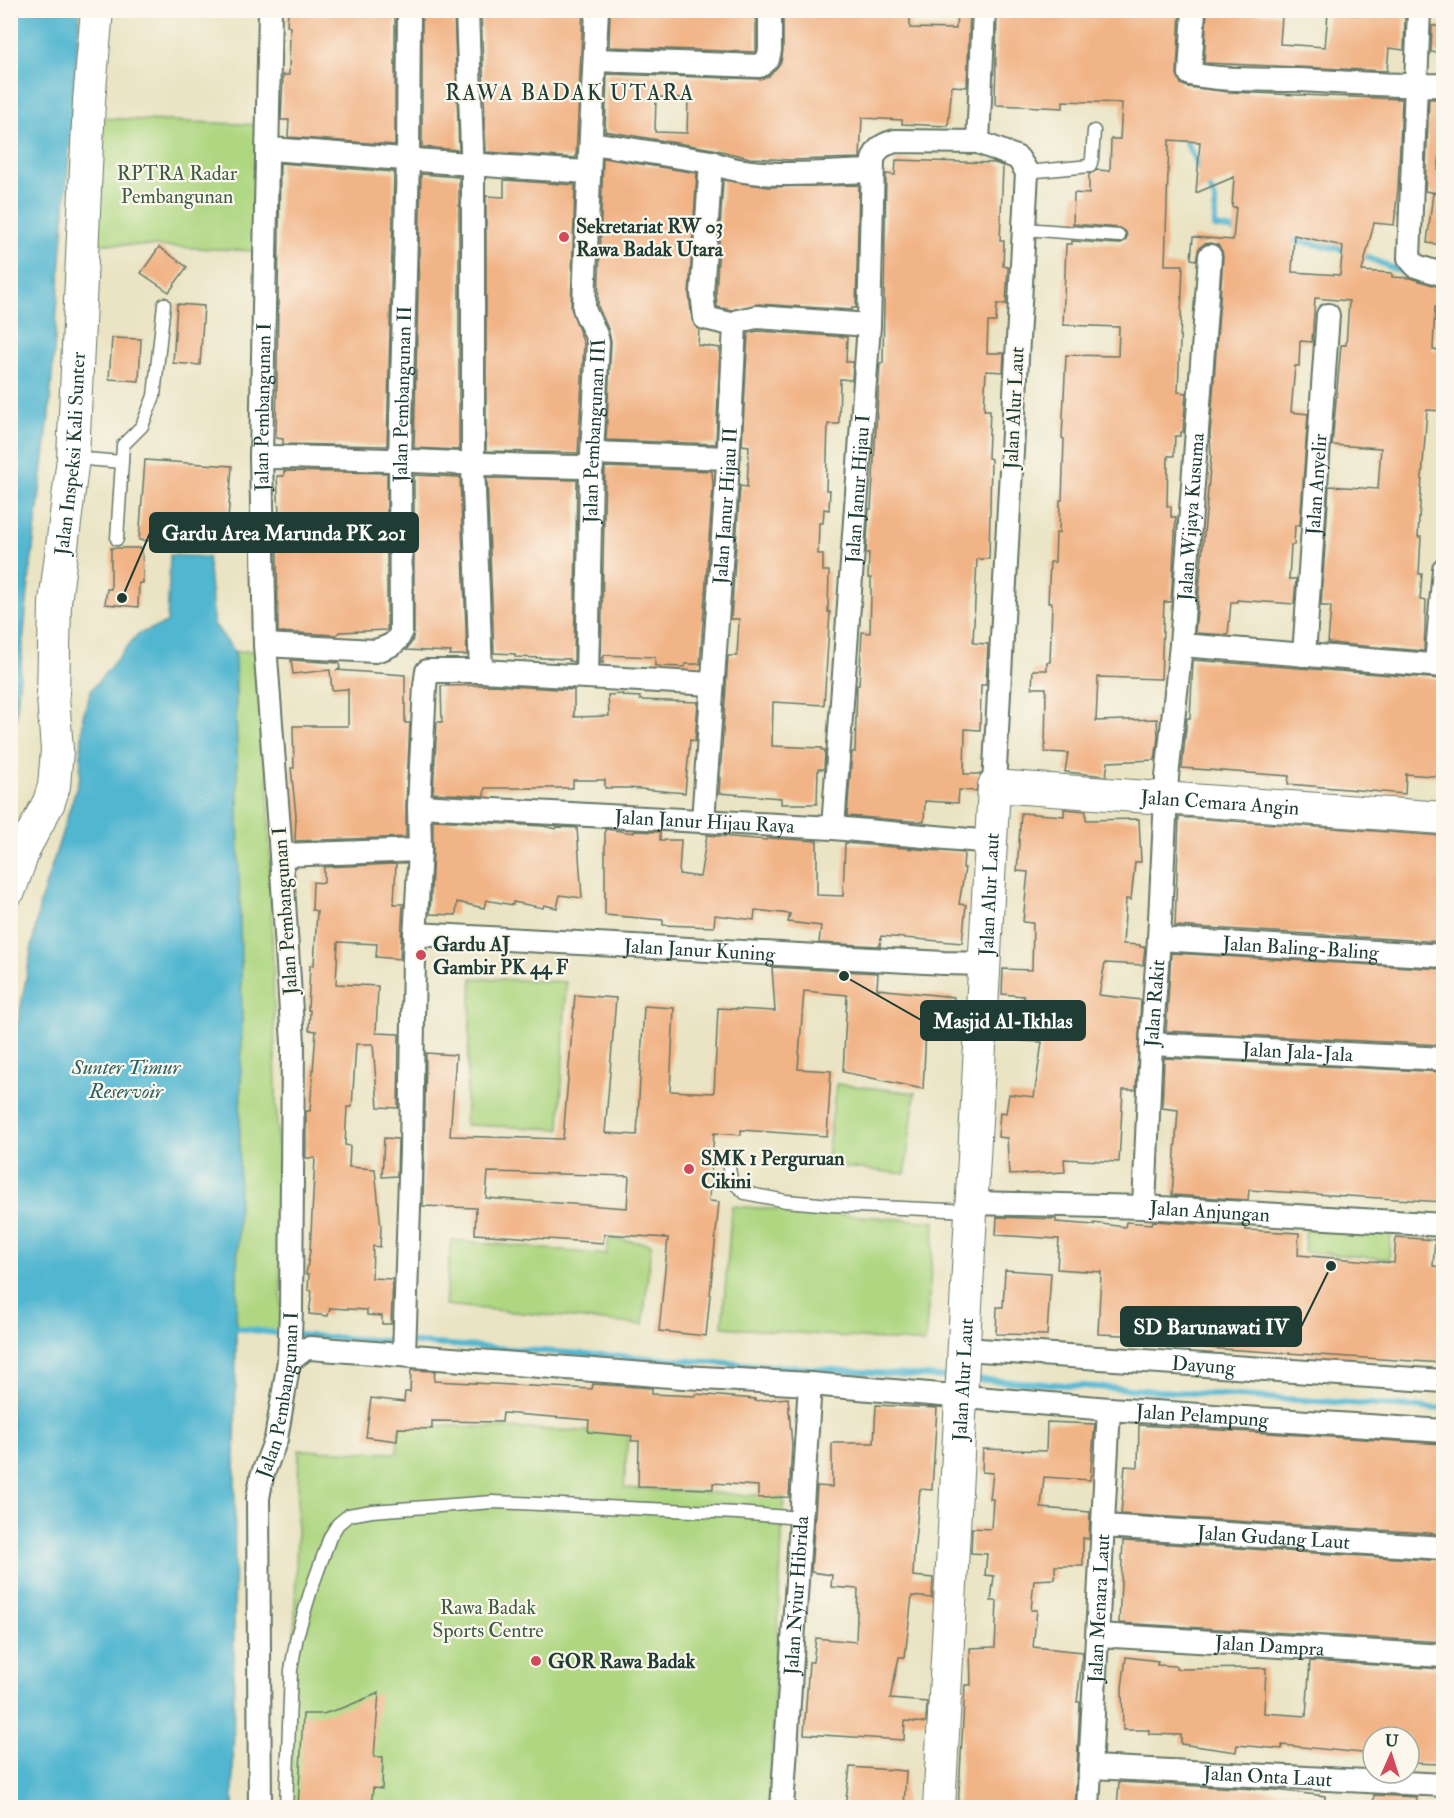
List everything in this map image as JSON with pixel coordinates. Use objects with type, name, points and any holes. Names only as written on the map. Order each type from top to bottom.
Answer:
[{"type":"street","name":"Jalan Inspeksi Kali Sunter","points":[[10,889],[25,847],[49,802],[54,786],[57,750],[53,697],[55,603],[73,458],[89,101],[97,10]]},
{"type":"street","name":"Jalan Pembangunan I","points":[[260,1808],[258,1498],[262,1476],[276,1438],[290,1355],[293,1042],[265,645],[261,457],[270,10]]},
{"type":"street","name":"Jalan Pembangunan II","points":[[265,645],[375,651],[399,640],[401,632],[400,460],[408,159],[409,10]]},
{"type":"street","points":[[467,10],[473,165],[473,465],[481,671]]},
{"type":"street","name":"Jalan Pembangunan III","points":[[587,677],[592,460],[598,338],[586,317],[584,308],[588,172],[592,143],[597,10]]},
{"type":"street","points":[[595,60],[760,66],[768,59],[770,50],[770,10]]},
{"type":"street","points":[[978,142],[984,10]]},
{"type":"street","points":[[1194,10],[1190,74],[1215,79],[1443,85]]},
{"type":"street","points":[[1419,10],[1410,249],[1416,266],[1443,275]]},
{"type":"street","points":[[592,143],[711,162],[723,168],[757,173],[874,160],[883,145],[895,141],[978,142],[1018,158],[1027,172]]},
{"type":"street","points":[[268,149],[588,172]]},
{"type":"street","name":"Jalan Janur Hijau I","points":[[833,828],[869,325],[874,160]]},
{"type":"street","points":[[711,162],[702,292],[705,318],[735,325],[738,321],[757,317],[869,325]]},
{"type":"street","name":"Jalan Alur Laut","points":[[939,1808],[961,1396],[974,1207],[1027,172]]},
{"type":"street","name":"Jalan Wijaya Kusuma","points":[[1166,788],[1181,645],[1210,256]]},
{"type":"street","name":"Jalan Anyelir","points":[[1304,655],[1328,315]]},
{"type":"street","name":"Jalan Janur Hijau II","points":[[703,821],[735,325]]},
{"type":"street","points":[[261,457],[341,457],[473,465],[592,460],[610,452],[728,458]]},
{"type":"street","points":[[1181,645],[1440,666],[1443,569]]},
{"type":"street","points":[[404,1346],[411,1149],[412,1000],[420,850],[419,806],[427,671],[481,671],[712,684]]},
{"type":"street","name":"Jalan Cemara Angin","points":[[994,786],[1166,788],[1443,818]]},
{"type":"street","name":"Jalan Rakit","points":[[1144,1207],[1166,788]]},
{"type":"street","name":"Jalan Janur Hijau Raya","points":[[419,806],[833,828],[992,842]]},
{"type":"street","points":[[281,855],[420,850]]},
{"type":"street","name":"Jalan Janur Kuning","points":[[415,934],[985,964]]},
{"type":"street","name":"Jalan Baling-Baling","points":[[1159,939],[1443,956]]},
{"type":"street","name":"Jalan Jala-Jala","points":[[1151,1044],[1443,1059]]},
{"type":"street","name":"Jalan Anjungan","points":[[974,1207],[1144,1207],[1443,1225]]},
{"type":"street","name":"Jalan Pelampung","points":[[290,1355],[310,1348],[404,1346],[683,1377],[810,1384],[1108,1409],[1443,1431]]},
{"type":"street","name":"Dayung","points":[[964,1352],[1443,1381]]},
{"type":"street","name":"Jalan Nyiur Hibrida","points":[[782,1808],[810,1384]]},
{"type":"street","name":"Jalan Menara Laut","points":[[1088,1808],[1092,1767],[1108,1409]]},
{"type":"street","name":"Jalan Gudang Laut","points":[[1103,1526],[1443,1548]]},
{"type":"street","name":"Jalan Dampra","points":[[1098,1635],[1443,1656]]},
{"type":"street","name":"Jalan Onta Laut","points":[[1092,1767],[1443,1785]]},
{"type":"lane","points":[[1027,172],[1090,166],[1094,131]]},
{"type":"lane","points":[[1024,229],[1119,236]]},
{"type":"lane","points":[[117,539],[123,445],[142,426],[154,396],[164,304]]},
{"type":"lane","points":[[73,458],[122,462]]},
{"type":"lane","points":[[728,1162],[731,1180],[745,1193],[831,1205],[974,1207]]},
{"type":"lane","points":[[286,1808],[291,1670],[297,1636],[330,1537],[338,1524],[349,1515],[372,1510],[493,1502],[801,1518]]},
{"type":"green space","name":"RPTRA Radar Pembangunan","points":[[96,118],[263,125],[257,251],[90,243]]},
{"type":"green space","points":[[265,650],[282,1334],[236,1328],[242,1023],[235,652]]},
{"type":"green space","points":[[472,978],[566,982],[560,1129],[465,1125]]},
{"type":"green space","points":[[836,1084],[915,1093],[905,1174],[826,1165]]},
{"type":"green space","points":[[732,1206],[935,1222],[925,1343],[722,1327]]},
{"type":"green space","points":[[1306,1226],[1391,1233],[1389,1259],[1304,1252]]},
{"type":"green space","points":[[609,1238],[651,1244],[643,1325],[445,1305],[451,1240],[606,1255]]},
{"type":"green space","name":"Rawa Badak Sports Centre","points":[[399,1424],[628,1433],[624,1488],[784,1497],[769,1807],[290,1808],[299,1450],[397,1453]]},
{"type":"water","points":[[11,10],[80,11],[49,416],[29,582],[11,767]]},
{"type":"water","name":"Sunter Timur Reservoir","points":[[170,555],[208,557],[214,624],[235,652],[242,1023],[236,1328],[233,1807],[11,1807],[11,1060],[40,903],[80,776],[83,716],[91,690],[138,634],[167,623]]},
{"type":"building","points":[[288,10],[395,10],[395,145],[288,137],[289,120],[281,120],[283,75],[289,75]]},
{"type":"building","points":[[422,10],[454,10],[459,150],[422,147]]},
{"type":"building","points":[[481,10],[583,10],[576,158],[486,152]]},
{"type":"building","points":[[610,10],[756,10],[756,52],[609,47]]},
{"type":"building","points":[[783,10],[910,10],[910,28],[956,29],[957,10],[970,10],[967,87],[952,86],[948,126],[902,124],[902,120],[862,118],[860,158],[790,160],[750,158],[713,149],[605,131],[607,74],[760,79],[769,76],[781,62]],"holes":[[[656,97],[688,98],[687,133],[655,132]]]},
{"type":"building","points":[[997,10],[1180,10],[1177,74],[1181,84],[1187,87],[1229,92],[1402,99],[1394,225],[1374,223],[1362,271],[1392,273],[1392,277],[1410,278],[1443,288],[1443,308],[1435,307],[1433,350],[1443,351],[1443,411],[1427,410],[1418,537],[1421,537],[1420,600],[1426,600],[1424,651],[1328,643],[1331,606],[1321,606],[1329,486],[1378,489],[1381,448],[1332,445],[1341,345],[1346,345],[1349,301],[1315,298],[1312,342],[1300,341],[1299,366],[1295,366],[1291,412],[1308,414],[1300,525],[1295,525],[1294,545],[1291,545],[1289,579],[1296,579],[1294,604],[1237,600],[1237,602],[1231,602],[1228,635],[1195,633],[1211,457],[1210,434],[1223,257],[1218,245],[1210,243],[1199,248],[1196,260],[1191,259],[1193,237],[1233,240],[1236,207],[1232,207],[1234,177],[1196,193],[1200,142],[1169,140],[1165,265],[1183,265],[1178,392],[1186,393],[1183,432],[1180,436],[1175,436],[1174,456],[1168,456],[1167,506],[1171,506],[1171,517],[1176,517],[1171,602],[1164,602],[1161,679],[1098,677],[1096,721],[1157,719],[1158,737],[1155,760],[1108,762],[1106,776],[1065,772],[1068,753],[1045,752],[1046,688],[1032,688],[1033,670],[1047,670],[1047,662],[1050,662],[1052,603],[1048,603],[1050,562],[1055,562],[1056,533],[1059,533],[1060,500],[1062,500],[1066,355],[1118,356],[1119,327],[1063,325],[1066,244],[1072,244],[1072,241],[1119,244],[1127,237],[1126,232],[1120,228],[1073,224],[1074,193],[1089,194],[1089,174],[1097,170],[1110,171],[1111,139],[1120,139],[1122,103],[1063,101],[1063,108],[995,105]],"holes":[[[1294,235],[1343,246],[1340,275],[1292,272]]]},
{"type":"building","points":[[1207,10],[1247,10],[1247,13],[1282,15],[1280,44],[1325,47],[1328,13],[1357,15],[1359,10],[1402,10],[1402,17],[1405,17],[1404,50],[1389,48],[1387,71],[1204,63]]},
{"type":"building","points":[[1432,26],[1443,26],[1443,53],[1431,52]]},
{"type":"building","points":[[1429,99],[1443,99],[1443,131],[1438,170],[1443,171],[1443,194],[1425,191]]},
{"type":"building","points":[[603,158],[697,173],[689,294],[692,320],[699,330],[698,345],[720,348],[716,444],[606,440],[611,341],[598,306]]},
{"type":"building","points":[[896,160],[995,163],[1003,166],[1000,241],[1004,241],[1003,266],[1008,267],[1006,304],[997,304],[996,322],[988,322],[987,353],[1004,353],[1003,372],[986,371],[984,410],[990,410],[988,458],[991,459],[989,559],[977,559],[973,643],[988,644],[986,685],[981,685],[980,730],[965,729],[964,774],[981,774],[976,791],[959,790],[958,803],[925,801],[924,822],[847,816],[852,752],[855,752],[857,685],[859,685],[862,632],[870,633],[871,578],[868,578],[869,553],[866,553],[880,363],[883,363],[886,174],[895,175]]},
{"type":"building","points":[[280,163],[394,172],[387,446],[283,444],[283,439],[276,438]]},
{"type":"building","points":[[421,174],[459,177],[459,450],[414,448]]},
{"type":"building","points":[[504,180],[575,185],[571,308],[584,344],[578,453],[486,451],[486,196],[504,197]]},
{"type":"building","points":[[723,180],[768,187],[859,185],[856,308],[852,310],[758,304],[732,310],[717,307]]},
{"type":"building","points":[[1433,193],[1443,194],[1443,245],[1427,243]]},
{"type":"building","points":[[159,247],[187,267],[169,292],[141,273]]},
{"type":"building","points":[[177,304],[204,306],[200,365],[173,363]]},
{"type":"building","points":[[758,331],[847,337],[846,362],[853,362],[852,380],[840,379],[839,424],[828,424],[826,490],[830,490],[829,510],[824,509],[823,523],[819,523],[818,554],[823,554],[823,571],[829,571],[828,612],[830,612],[824,705],[773,702],[772,746],[825,750],[824,769],[818,769],[817,804],[781,804],[781,798],[719,793],[728,656],[737,656],[739,619],[731,619],[740,486],[747,487],[749,446],[742,445],[748,333]]},
{"type":"building","points":[[112,338],[141,339],[139,381],[109,379]]},
{"type":"building","points":[[145,460],[232,466],[226,547],[139,540]]},
{"type":"building","points":[[605,467],[712,471],[713,485],[700,664],[685,664],[685,667],[655,666],[655,657],[604,655],[603,663],[601,663]]},
{"type":"building","points":[[284,471],[387,473],[387,630],[339,632],[337,635],[278,632],[277,551],[279,551],[278,533],[280,533],[277,476],[284,476]]},
{"type":"building","points":[[414,475],[460,477],[467,655],[406,650],[412,642],[414,632]]},
{"type":"building","points":[[487,478],[577,480],[574,662],[569,659],[515,657],[515,654],[494,653]]},
{"type":"building","points":[[111,548],[142,548],[143,583],[139,583],[138,607],[105,604],[107,589],[111,589]]},
{"type":"building","points":[[291,660],[339,663],[340,669],[336,670],[405,675],[405,723],[410,723],[406,837],[295,841],[296,815],[291,768],[294,768],[293,726],[348,726],[348,689],[332,690],[330,670],[293,674]]},
{"type":"building","points":[[1193,660],[1443,679],[1443,777],[1406,774],[1405,794],[1288,784],[1289,776],[1182,768],[1187,718],[1190,718]]},
{"type":"building","points":[[495,685],[574,690],[574,717],[609,716],[608,695],[623,694],[623,696],[640,697],[640,700],[698,702],[695,741],[690,740],[685,793],[605,788],[605,780],[573,780],[573,788],[485,788],[484,796],[433,793],[437,722],[442,722],[441,686]]},
{"type":"building","points":[[1064,809],[1086,811],[1086,820],[1139,819],[1141,862],[1135,862],[1131,900],[1126,899],[1123,944],[1145,947],[1143,965],[1105,963],[1099,995],[1141,1000],[1136,1090],[1123,1090],[1119,1162],[1064,1159],[1065,1172],[1009,1175],[1007,1138],[998,1137],[1000,1112],[1006,1113],[1009,1094],[1034,1097],[1042,1042],[1022,1041],[1024,996],[1002,994],[1003,969],[1032,970],[1033,923],[1023,922],[1028,872],[1017,871],[1021,813],[1064,816]]},
{"type":"building","points":[[1179,817],[1443,836],[1443,942],[1175,926]]},
{"type":"building","points":[[433,820],[543,826],[556,829],[557,827],[577,828],[582,898],[560,895],[557,908],[544,905],[543,908],[513,902],[513,905],[486,900],[484,908],[457,902],[456,915],[430,914]]},
{"type":"building","points":[[605,829],[634,833],[634,831],[660,832],[660,840],[681,840],[679,874],[700,877],[707,835],[817,841],[817,895],[843,896],[845,843],[964,853],[963,868],[965,868],[959,904],[966,905],[962,943],[881,936],[880,946],[819,943],[821,926],[788,922],[790,914],[755,910],[754,920],[715,915],[714,927],[663,925],[663,920],[605,915]]},
{"type":"building","points":[[396,864],[394,904],[403,904],[400,959],[376,957],[377,944],[338,942],[336,984],[378,986],[376,1033],[399,1034],[398,1108],[378,1107],[373,1044],[356,1044],[352,1107],[347,1107],[345,1145],[350,1146],[349,1167],[375,1169],[381,1227],[380,1247],[373,1246],[372,1278],[393,1279],[391,1324],[382,1324],[382,1316],[367,1315],[367,1310],[330,1308],[328,1316],[309,1314],[312,1291],[308,1290],[309,1274],[306,1274],[310,1251],[315,1158],[306,1158],[306,1111],[310,1111],[316,1031],[309,1030],[310,1010],[308,1010],[310,965],[314,965],[317,911],[312,910],[313,882],[324,883],[324,867]]},
{"type":"building","points":[[1171,953],[1443,969],[1443,1045],[1166,1031]]},
{"type":"building","points":[[772,967],[878,973],[877,989],[954,997],[952,1015],[927,1012],[923,1089],[843,1072],[847,995],[804,991],[798,1069],[831,1071],[827,1136],[741,1130],[741,1135],[714,1133],[709,1201],[719,1202],[706,1336],[659,1331],[668,1238],[604,1234],[603,1243],[475,1234],[476,1208],[423,1206],[426,1053],[456,1055],[450,1136],[563,1139],[575,995],[616,998],[605,1133],[637,1135],[644,1006],[674,1008],[670,1091],[714,1093],[718,1008],[775,1011]],"holes":[[[488,1172],[629,1176],[627,1208],[486,1198]]]},
{"type":"building","points":[[1164,1058],[1443,1072],[1443,1202],[1249,1190],[1248,1200],[1172,1195],[1178,1110],[1162,1108]]},
{"type":"building","points":[[384,1138],[398,1139],[397,1176],[382,1177]]},
{"type":"building","points":[[997,1217],[1056,1219],[1056,1222],[1125,1227],[1126,1222],[1152,1224],[1153,1221],[1299,1233],[1298,1255],[1394,1263],[1396,1237],[1435,1240],[1433,1266],[1443,1267],[1443,1363],[1148,1343],[1148,1336],[1098,1334],[1101,1272],[1057,1269],[1059,1239],[996,1235]]},
{"type":"building","points":[[1005,1270],[1051,1273],[1047,1335],[996,1334],[997,1307],[1003,1307]]},
{"type":"building","points":[[411,1370],[435,1371],[434,1381],[592,1389],[593,1384],[652,1388],[652,1394],[696,1396],[696,1394],[755,1399],[755,1401],[788,1398],[792,1445],[789,1497],[758,1498],[758,1486],[713,1483],[713,1489],[638,1487],[639,1441],[631,1441],[632,1436],[588,1432],[589,1420],[503,1413],[502,1422],[432,1421],[432,1429],[398,1428],[397,1441],[366,1437],[371,1398],[404,1402],[405,1392],[410,1392]]},
{"type":"building","points":[[876,1405],[937,1408],[932,1490],[920,1489],[913,1576],[933,1578],[932,1598],[912,1596],[905,1657],[899,1657],[890,1699],[927,1702],[926,1723],[905,1721],[904,1740],[804,1734],[809,1662],[813,1662],[816,1638],[856,1642],[858,1589],[831,1587],[832,1575],[811,1572],[817,1486],[832,1487],[832,1443],[874,1443]]},
{"type":"building","points":[[1047,1422],[1095,1424],[1090,1480],[1044,1477],[1041,1508],[1090,1512],[1089,1539],[1083,1538],[1083,1566],[1055,1566],[1055,1579],[1034,1580],[1031,1610],[1037,1610],[1033,1647],[1083,1652],[1077,1702],[1080,1702],[1075,1808],[958,1808],[965,1685],[971,1685],[970,1648],[995,1647],[997,1601],[991,1601],[994,1576],[985,1575],[987,1554],[971,1553],[972,1528],[991,1529],[993,1499],[990,1499],[993,1473],[982,1472],[983,1449],[1046,1451]]},
{"type":"building","points":[[1139,1425],[1443,1444],[1443,1534],[1121,1514],[1125,1466],[1138,1467]]},
{"type":"building","points":[[1123,1541],[1443,1561],[1443,1642],[1119,1623]]},
{"type":"building","points":[[1126,1657],[1158,1661],[1157,1665],[1176,1666],[1176,1669],[1266,1668],[1264,1713],[1306,1716],[1310,1661],[1443,1669],[1441,1764],[1421,1763],[1421,1725],[1361,1725],[1361,1753],[1282,1745],[1282,1749],[1237,1745],[1236,1752],[1181,1744],[1181,1735],[1149,1734],[1149,1730],[1123,1730],[1122,1688]]},
{"type":"building","points":[[379,1693],[374,1757],[383,1757],[382,1789],[373,1788],[371,1808],[298,1808],[303,1714],[323,1714]]},
{"type":"building","points":[[850,1767],[906,1771],[904,1808],[845,1808]]},
{"type":"building","points":[[1119,1782],[1276,1790],[1325,1796],[1325,1808],[1117,1808]]},
{"type":"building","points":[[1374,1795],[1417,1797],[1416,1808],[1373,1808]]},
{"type":"waterway","points":[[1183,136],[1201,172]]},
{"type":"waterway","points":[[1206,181],[1215,199],[1215,227],[1241,231]]},
{"type":"waterway","points":[[1287,239],[1351,251]]},
{"type":"waterway","points":[[1360,254],[1444,288]]},
{"type":"waterway","points":[[236,1328],[284,1334]]},
{"type":"waterway","points":[[295,1335],[955,1378]]},
{"type":"waterway","points":[[971,1379],[1444,1409]]},
{"type":"place","name":"Sekretariat RW 03 Rawa Badak Utara","points":[[564,237]]},
{"type":"place","name":"Gardu Area Marunda PK 201","points":[[122,598]]},
{"type":"place","name":"Gardu AJ Gambir PK 44 F","points":[[421,955]]},
{"type":"place","name":"Masjid Al-Ikhlas","points":[[844,976]]},
{"type":"place","name":"SMK 1 Perguruan Cikini","points":[[689,1169]]},
{"type":"place","name":"SD Barunawati IV","points":[[1331,1266]]},
{"type":"place","name":"GOR Rawa Badak","points":[[536,1661]]},
{"type":"district","name":"RAWA BADAK UTARA","points":[[570,93]]}]
